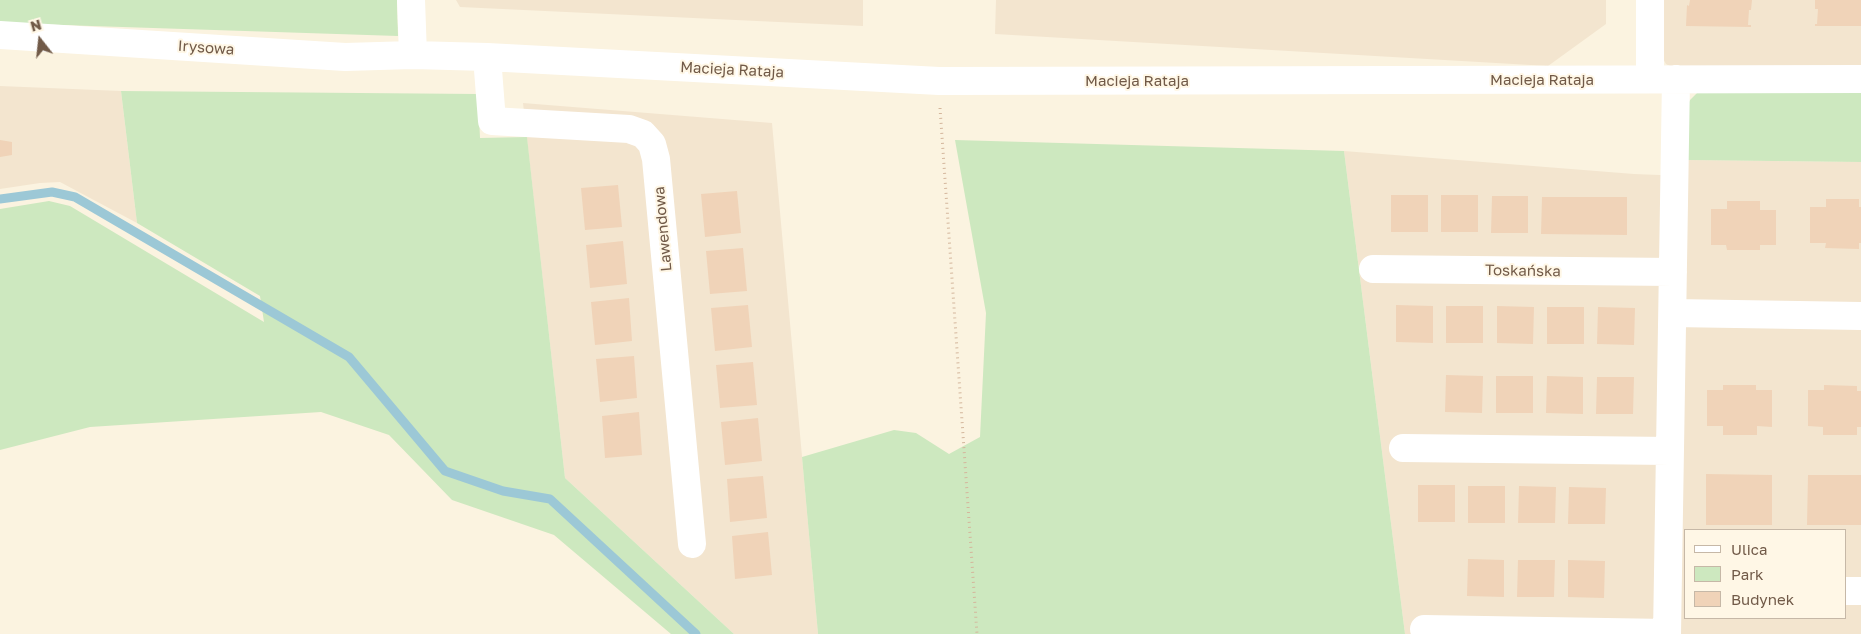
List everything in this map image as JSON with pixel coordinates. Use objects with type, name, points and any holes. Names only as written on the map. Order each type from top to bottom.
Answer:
[{"type":"street","points":[[411,0],[413,55]]},
{"type":"street","points":[[1424,629],[1667,634],[1676,590],[1670,451],[1673,272],[1663,79],[1650,0]]},
{"type":"street","name":"Irysowa","points":[[0,35],[345,57],[413,55]]},
{"type":"street","name":"Macieja Rataja","points":[[413,55],[487,56],[938,81],[1861,79]]},
{"type":"street","name":"Lawendowa","points":[[487,56],[492,121],[629,129],[643,134],[652,144],[656,159],[692,544]]},
{"type":"street","name":"Toskańska","points":[[1372,269],[1673,272]]},
{"type":"street","points":[[1673,313],[1861,316]]},
{"type":"street","points":[[1403,448],[1670,451]]},
{"type":"street","points":[[1846,591],[1861,591]]},
{"type":"path","points":[[938,81],[977,634]]},
{"type":"shaded area","points":[[456,0],[863,0],[863,26],[460,7]]},
{"type":"shaded area","points":[[996,0],[1606,0],[1606,24],[1548,66],[995,34]]},
{"type":"shaded area","points":[[1657,0],[1861,0],[1861,68],[1680,71],[1666,64],[1658,50]]},
{"type":"shaded area","points":[[0,86],[121,91],[137,223],[60,182],[0,189]]},
{"type":"shaded area","points":[[523,103],[772,123],[818,634],[734,634],[565,478]]},
{"type":"shaded area","points":[[1344,151],[1634,174],[1685,176],[1686,160],[1861,162],[1861,634],[1405,634]]},
{"type":"green space","points":[[0,0],[397,0],[398,36],[0,23]]},
{"type":"green space","points":[[1707,88],[1861,88],[1861,162],[1686,160],[1685,109],[1697,93]]},
{"type":"green space","points":[[121,91],[478,94],[480,138],[527,137],[565,478],[734,634],[671,634],[554,535],[452,500],[389,435],[321,412],[90,427],[0,450],[0,209],[49,201],[70,206],[264,322],[260,296],[137,223]]},
{"type":"green space","points":[[955,140],[1344,151],[1405,634],[818,634],[802,457],[894,430],[916,433],[949,454],[980,437],[986,313]]},
{"type":"building","points":[[1690,0],[1752,0],[1748,25],[1751,25],[1751,27],[1686,26],[1687,5],[1689,6]]},
{"type":"building","points":[[1815,0],[1861,0],[1861,26],[1815,26],[1817,24],[1818,9],[1815,9]]},
{"type":"building","points":[[0,140],[12,142],[12,155],[0,157]]},
{"type":"building","points":[[618,185],[622,227],[585,230],[581,188]]},
{"type":"building","points":[[737,191],[741,233],[705,237],[701,194]]},
{"type":"building","points":[[1391,195],[1428,195],[1428,232],[1391,232]]},
{"type":"building","points":[[1441,195],[1478,195],[1478,232],[1441,232]]},
{"type":"building","points":[[1492,196],[1528,196],[1528,233],[1491,233]]},
{"type":"building","points":[[1542,197],[1627,197],[1627,235],[1541,234]]},
{"type":"building","points":[[1826,199],[1859,199],[1859,207],[1861,207],[1861,243],[1859,243],[1859,249],[1825,248],[1826,243],[1810,243],[1810,207],[1826,207]]},
{"type":"building","points":[[1727,201],[1760,201],[1760,210],[1776,210],[1776,245],[1760,245],[1760,250],[1727,250],[1726,245],[1711,245],[1711,209],[1727,209]]},
{"type":"building","points":[[623,241],[627,284],[590,288],[586,245]]},
{"type":"building","points":[[743,248],[747,291],[710,294],[706,251]]},
{"type":"building","points":[[629,298],[632,341],[595,345],[591,302]]},
{"type":"building","points":[[748,305],[752,347],[715,351],[711,308]]},
{"type":"building","points":[[1396,305],[1433,306],[1433,343],[1396,342]]},
{"type":"building","points":[[1446,306],[1483,306],[1483,343],[1446,343]]},
{"type":"building","points":[[1497,306],[1534,307],[1533,344],[1497,343]]},
{"type":"building","points":[[1547,307],[1584,307],[1584,344],[1547,344]]},
{"type":"building","points":[[1598,307],[1635,308],[1634,345],[1597,344]]},
{"type":"building","points":[[634,356],[637,398],[600,402],[596,359]]},
{"type":"building","points":[[753,362],[757,405],[720,408],[716,365]]},
{"type":"building","points":[[1446,375],[1483,376],[1482,413],[1445,412]]},
{"type":"building","points":[[1496,376],[1533,376],[1533,413],[1496,413]]},
{"type":"building","points":[[1547,376],[1583,377],[1583,414],[1546,413]]},
{"type":"building","points":[[1597,377],[1634,377],[1633,414],[1596,414]]},
{"type":"building","points":[[1723,385],[1756,385],[1756,390],[1772,390],[1772,427],[1757,426],[1757,435],[1723,435],[1723,426],[1707,426],[1707,390],[1723,390]]},
{"type":"building","points":[[1824,385],[1857,386],[1857,391],[1861,391],[1861,427],[1857,427],[1857,435],[1823,435],[1823,427],[1808,426],[1808,390],[1824,390]]},
{"type":"building","points":[[639,412],[642,455],[605,458],[602,416]]},
{"type":"building","points":[[758,418],[762,461],[725,465],[721,422]]},
{"type":"building","points":[[1706,474],[1772,475],[1772,525],[1706,525]]},
{"type":"building","points":[[1808,475],[1861,475],[1861,525],[1807,525]]},
{"type":"building","points":[[763,476],[767,518],[730,522],[727,479]]},
{"type":"building","points":[[1418,485],[1455,485],[1455,522],[1418,522]]},
{"type":"building","points":[[1468,486],[1505,486],[1505,523],[1468,523]]},
{"type":"building","points":[[1519,486],[1556,487],[1555,523],[1518,523]]},
{"type":"building","points":[[1569,487],[1606,488],[1605,524],[1568,524]]},
{"type":"building","points":[[768,532],[772,575],[735,579],[732,536]]},
{"type":"building","points":[[1468,559],[1504,560],[1504,597],[1467,596]]},
{"type":"building","points":[[1518,560],[1555,560],[1554,597],[1517,597]]},
{"type":"building","points":[[1568,560],[1605,561],[1604,598],[1568,597]]},
{"type":"waterway","points":[[0,199],[52,192],[75,197],[349,357],[445,471],[503,491],[550,499],[696,634]]}]
